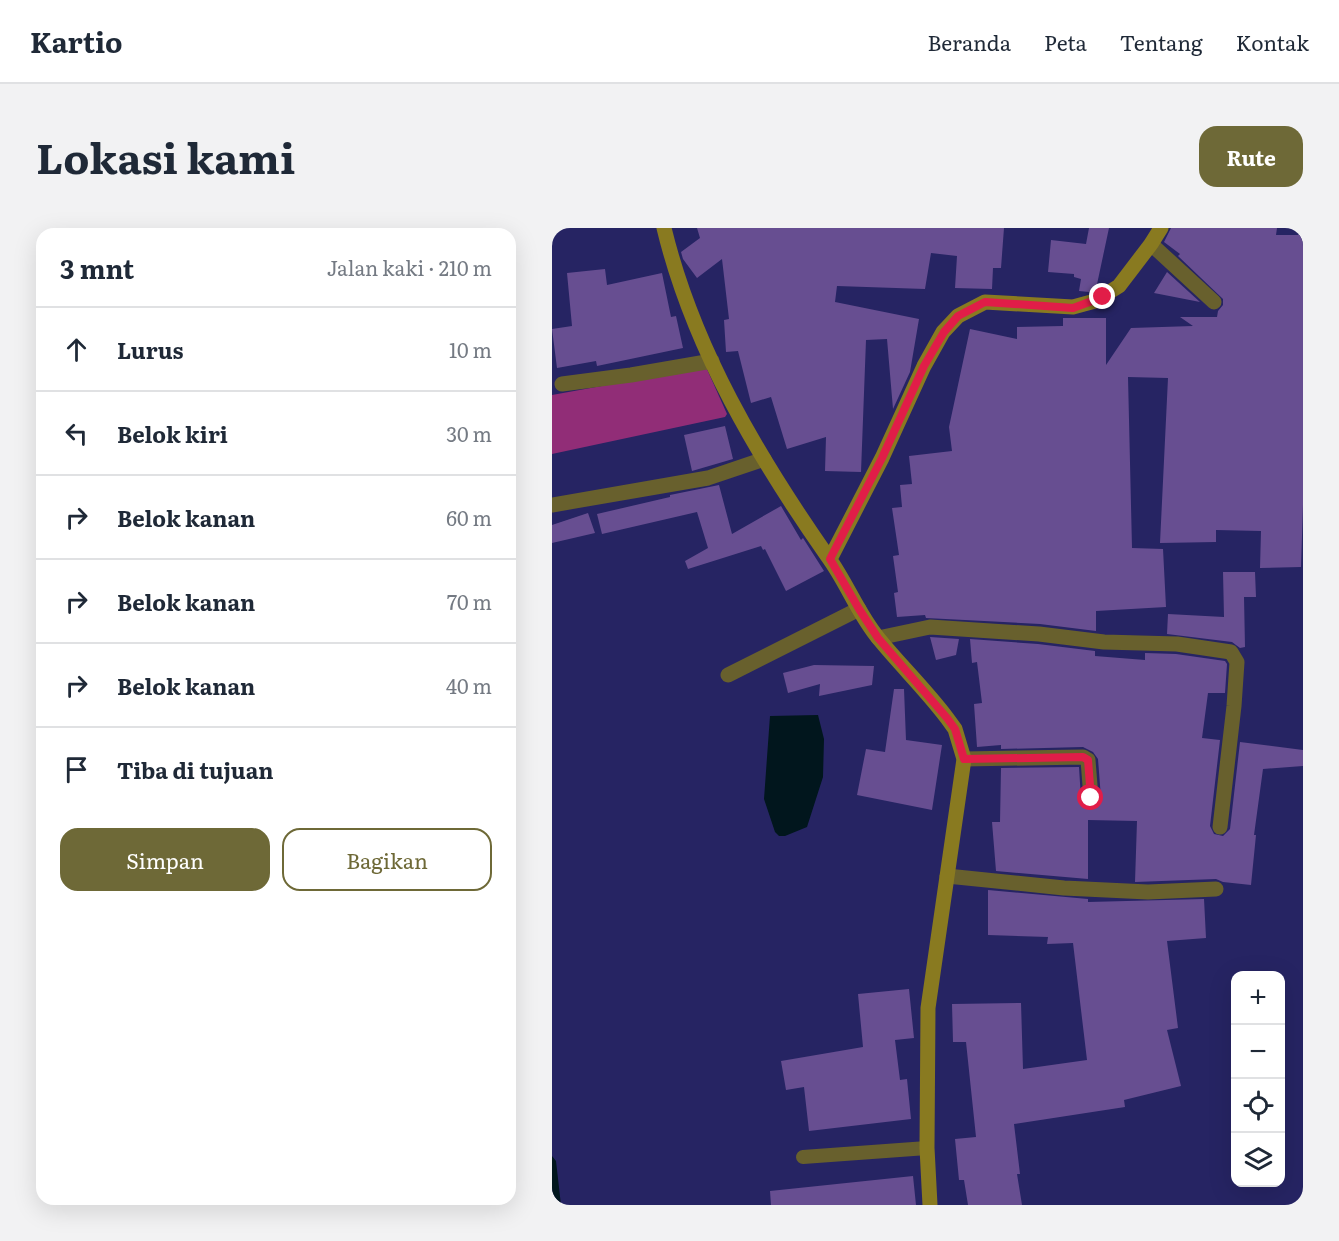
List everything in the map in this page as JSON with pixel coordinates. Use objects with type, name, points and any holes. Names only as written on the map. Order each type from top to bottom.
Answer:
[{"type":"street","points":[[664,228],[686,298],[721,383],[764,459],[830,559],[878,638],[955,729],[964,759],[928,1008],[927,1148],[930,1205]]},
{"type":"street","points":[[830,559],[882,458],[924,366],[944,332],[958,316],[985,302],[1073,308],[1095,301],[1119,286],[1161,228]]},
{"type":"street","points":[[1151,244],[1214,302]]},
{"type":"street","points":[[562,384],[712,361]]},
{"type":"street","points":[[552,506],[708,478],[764,459]]},
{"type":"street","points":[[728,675],[859,609]]},
{"type":"street","points":[[878,638],[930,627],[1039,634],[1104,642],[1177,644],[1231,651],[1237,662],[1220,827]]},
{"type":"street","points":[[964,759],[1083,757],[1088,760],[1091,798]]},
{"type":"street","points":[[946,876],[1064,888],[1148,892],[1216,889]]},
{"type":"lane","points":[[803,1157],[927,1148]]},
{"type":"shaded area","points":[[706,367],[727,414],[725,417],[552,454],[552,395]]},
{"type":"water","points":[[818,715],[824,739],[823,777],[807,827],[785,836],[779,836],[775,832],[764,799],[770,716]]},
{"type":"water","points":[[552,1156],[556,1161],[561,1205],[552,1205]]},
{"type":"building","points":[[697,228],[1004,228],[1001,268],[993,268],[992,289],[955,288],[957,256],[931,253],[925,289],[837,286],[835,302],[919,319],[910,372],[893,409],[887,339],[866,340],[861,472],[825,471],[826,437],[787,449],[771,397],[751,403],[738,351],[726,352],[724,320],[729,319],[722,259],[697,278],[683,259],[681,252],[700,238]]},
{"type":"building","points":[[1089,228],[1109,228],[1096,289],[1089,292],[1079,291],[1081,279],[1074,277],[1074,274],[1048,272],[1051,240],[1086,244]]},
{"type":"building","points":[[1171,228],[1277,228],[1276,235],[1303,235],[1301,567],[1260,568],[1261,531],[1216,530],[1216,542],[1160,543],[1168,378],[1128,377],[1132,548],[1163,549],[1166,607],[1096,611],[1096,631],[1040,624],[926,618],[925,615],[897,617],[894,593],[898,592],[893,556],[899,555],[892,508],[902,507],[900,485],[912,484],[909,456],[952,451],[949,427],[970,329],[1017,339],[1017,327],[1063,326],[1063,318],[1106,318],[1106,365],[1131,328],[1193,326],[1180,317],[1217,317],[1223,305],[1223,299],[1178,256],[1180,254],[1164,242]]},
{"type":"building","points":[[605,269],[607,285],[662,273],[671,317],[676,316],[683,348],[597,366],[596,361],[557,368],[552,329],[572,326],[567,273]]},
{"type":"building","points":[[1167,272],[1200,302],[1154,293]]},
{"type":"building","points":[[725,426],[733,459],[692,471],[684,435]]},
{"type":"building","points":[[719,485],[732,534],[781,506],[801,540],[803,538],[824,571],[786,591],[765,549],[763,550],[761,546],[688,569],[685,561],[708,548],[697,512],[602,534],[597,514]]},
{"type":"building","points":[[588,513],[595,533],[552,543],[552,525]]},
{"type":"building","points":[[1223,572],[1255,572],[1256,597],[1244,597],[1245,647],[1240,648],[1232,642],[1167,634],[1168,614],[1224,617]]},
{"type":"building","points":[[930,637],[959,639],[956,655],[936,660]]},
{"type":"building","points":[[970,639],[1095,651],[1095,656],[1145,660],[1145,653],[1176,654],[1225,661],[1227,664],[1225,693],[1208,693],[1202,738],[1220,740],[1210,826],[1214,834],[1223,836],[1230,829],[1240,742],[1303,750],[1303,766],[1263,769],[1254,835],[1256,835],[1251,885],[1216,879],[1135,882],[1137,821],[1088,820],[1088,879],[996,871],[992,822],[1000,822],[1001,768],[1079,767],[1081,799],[1086,806],[1092,808],[1099,803],[1101,798],[1098,759],[1093,752],[1083,747],[1001,749],[1001,745],[977,747],[974,704],[982,703],[977,662],[972,663]]},
{"type":"building","points":[[814,665],[874,666],[872,685],[819,696],[820,684],[788,693],[783,673]]},
{"type":"building","points":[[894,689],[904,689],[906,740],[942,745],[932,810],[857,795],[866,749],[885,752]]},
{"type":"building","points":[[988,890],[1088,899],[1088,902],[1204,899],[1206,938],[1167,941],[1178,1028],[1167,1030],[1181,1086],[1124,1100],[1125,1107],[1014,1124],[1020,1174],[1017,1174],[1022,1205],[968,1205],[964,1180],[959,1180],[955,1139],[976,1137],[966,1042],[953,1042],[952,1004],[1021,1003],[1023,1069],[1087,1060],[1073,943],[1047,944],[1048,937],[988,935]]},
{"type":"building","points":[[909,989],[914,1038],[895,1040],[900,1080],[907,1079],[911,1119],[809,1131],[804,1087],[786,1090],[781,1061],[863,1047],[858,994]]},
{"type":"building","points":[[913,1176],[916,1205],[771,1205],[770,1191]]},
{"type":"route","points":[[1091,798],[1088,760],[1083,757],[964,759],[955,729],[878,638],[830,559],[882,458],[924,366],[944,332],[958,316],[985,302],[1073,308],[1103,297]]}]
